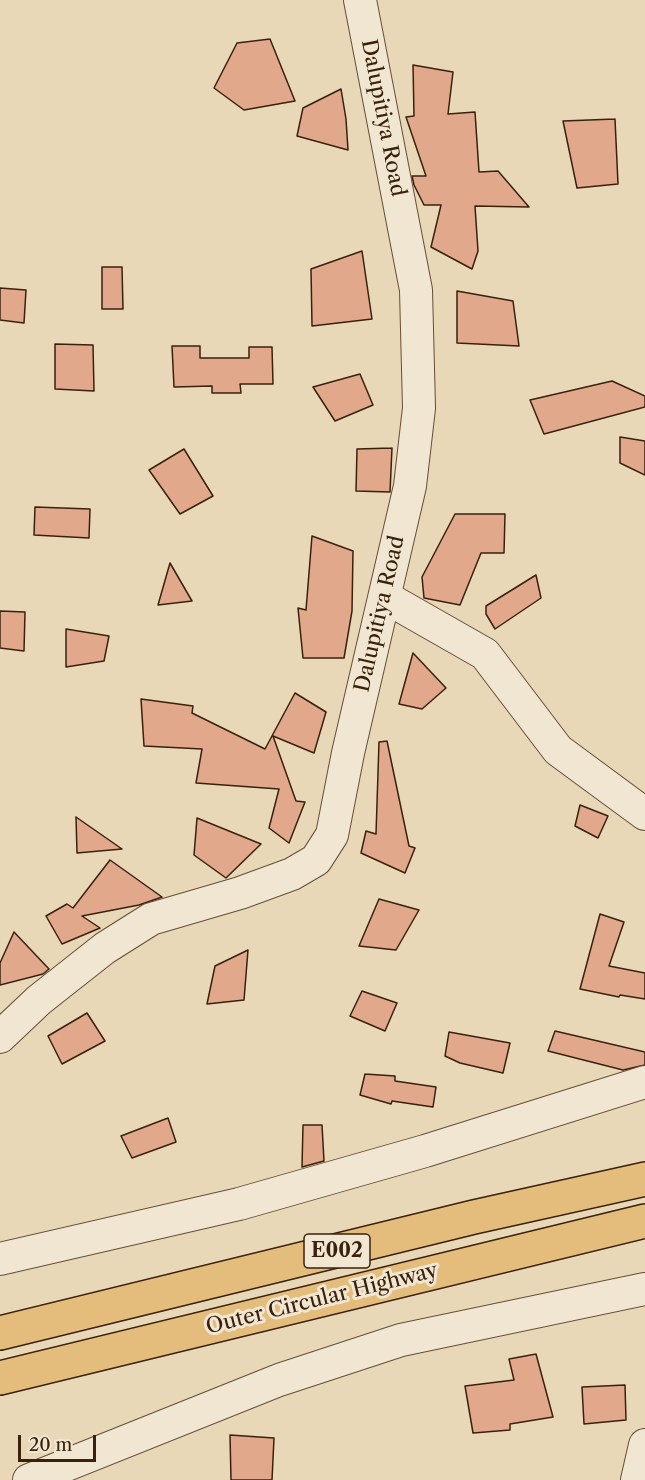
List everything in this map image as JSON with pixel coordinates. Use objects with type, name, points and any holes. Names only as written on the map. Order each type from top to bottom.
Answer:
[{"type":"highway","name":"Outer Circular Highway","points":[[14,1329],[463,1220],[645,1179]]},
{"type":"highway","name":"Outer Circular Highway","points":[[0,1378],[645,1221]]},
{"type":"street","name":"Dalupitiya Road","points":[[0,1037],[39,1000],[105,948],[151,919],[292,874],[316,860],[332,835],[348,753],[410,486],[419,408],[416,290],[360,0]]},
{"type":"street","points":[[385,597],[484,654],[558,750],[645,814]]},
{"type":"street","points":[[0,1259],[250,1201],[426,1151],[645,1082]]},
{"type":"street","points":[[28,1480],[279,1380],[400,1340],[645,1289]]},
{"type":"street","points":[[637,1480],[645,1445]]},
{"type":"building","points":[[270,39],[295,101],[244,110],[214,88],[237,43]]},
{"type":"building","points":[[413,65],[453,72],[448,114],[475,112],[479,172],[498,171],[529,207],[475,206],[478,251],[472,269],[431,247],[441,205],[424,205],[412,176],[426,176],[406,117],[414,116]]},
{"type":"building","points":[[341,89],[348,150],[297,136],[303,108]]},
{"type":"building","points":[[615,119],[618,184],[577,188],[563,121]]},
{"type":"building","points":[[362,251],[372,319],[312,326],[311,269]]},
{"type":"building","points":[[102,267],[122,267],[123,309],[102,309]]},
{"type":"building","points":[[0,288],[26,290],[24,323],[0,320]]},
{"type":"building","points":[[457,291],[513,301],[519,346],[457,343]]},
{"type":"building","points":[[55,344],[93,345],[94,391],[55,389]]},
{"type":"building","points":[[172,346],[200,346],[200,358],[249,358],[249,347],[272,347],[273,384],[240,384],[241,393],[212,393],[212,386],[174,387]]},
{"type":"building","points":[[360,374],[373,405],[335,421],[313,387]]},
{"type":"building","points":[[612,381],[645,396],[645,407],[544,434],[530,400]]},
{"type":"building","points":[[620,437],[645,441],[645,475],[620,463]]},
{"type":"building","points":[[392,448],[390,492],[356,491],[357,449]]},
{"type":"building","points":[[184,449],[213,496],[180,514],[149,470]]},
{"type":"building","points":[[35,507],[90,509],[89,538],[34,535]]},
{"type":"building","points":[[455,514],[505,514],[504,553],[481,553],[460,605],[424,598],[422,577]]},
{"type":"building","points":[[312,536],[353,551],[352,611],[344,658],[303,658],[298,608],[306,610]]},
{"type":"building","points":[[170,563],[192,601],[158,605]]},
{"type":"building","points":[[536,575],[541,598],[495,629],[486,614],[486,606]]},
{"type":"building","points":[[0,611],[25,612],[24,651],[0,648]]},
{"type":"building","points":[[66,629],[109,636],[104,661],[66,667]]},
{"type":"building","points":[[413,653],[446,688],[422,709],[399,704]]},
{"type":"building","points":[[295,693],[326,712],[314,753],[273,736],[296,801],[305,802],[289,843],[269,828],[279,789],[196,783],[202,749],[144,746],[141,699],[193,706],[192,713],[265,749]]},
{"type":"building","points":[[387,741],[409,846],[415,848],[405,873],[361,853],[366,831],[376,834],[379,742]]},
{"type":"building","points":[[580,805],[608,816],[598,838],[575,826]]},
{"type":"building","points":[[76,817],[122,849],[77,853]]},
{"type":"building","points":[[197,818],[261,844],[226,878],[194,855]]},
{"type":"building","points":[[110,860],[162,897],[139,905],[82,916],[100,928],[62,944],[46,916],[67,904],[73,908]]},
{"type":"building","points":[[379,899],[419,910],[396,950],[359,946]]},
{"type":"building","points":[[600,914],[624,922],[609,966],[645,973],[645,999],[620,995],[619,997],[580,989]]},
{"type":"building","points":[[14,932],[49,969],[43,974],[0,985],[0,963]]},
{"type":"building","points":[[248,950],[244,1000],[207,1004],[215,966]]},
{"type":"building","points":[[362,991],[397,1003],[385,1031],[350,1016]]},
{"type":"building","points":[[87,1013],[105,1041],[62,1064],[48,1036]]},
{"type":"building","points":[[555,1031],[645,1052],[645,1065],[623,1070],[548,1051]]},
{"type":"building","points":[[449,1032],[510,1043],[503,1073],[460,1063],[445,1056]]},
{"type":"building","points":[[365,1074],[395,1076],[395,1081],[436,1087],[433,1107],[392,1101],[391,1104],[360,1095]]},
{"type":"building","points":[[168,1118],[176,1142],[132,1158],[121,1136]]},
{"type":"building","points":[[303,1125],[322,1125],[324,1161],[302,1167]]},
{"type":"building","points":[[536,1354],[553,1417],[510,1424],[510,1430],[473,1433],[465,1386],[514,1380],[509,1359]]},
{"type":"building","points":[[625,1385],[626,1420],[584,1424],[582,1387]]},
{"type":"building","points":[[230,1435],[274,1438],[272,1480],[231,1480]]}]
